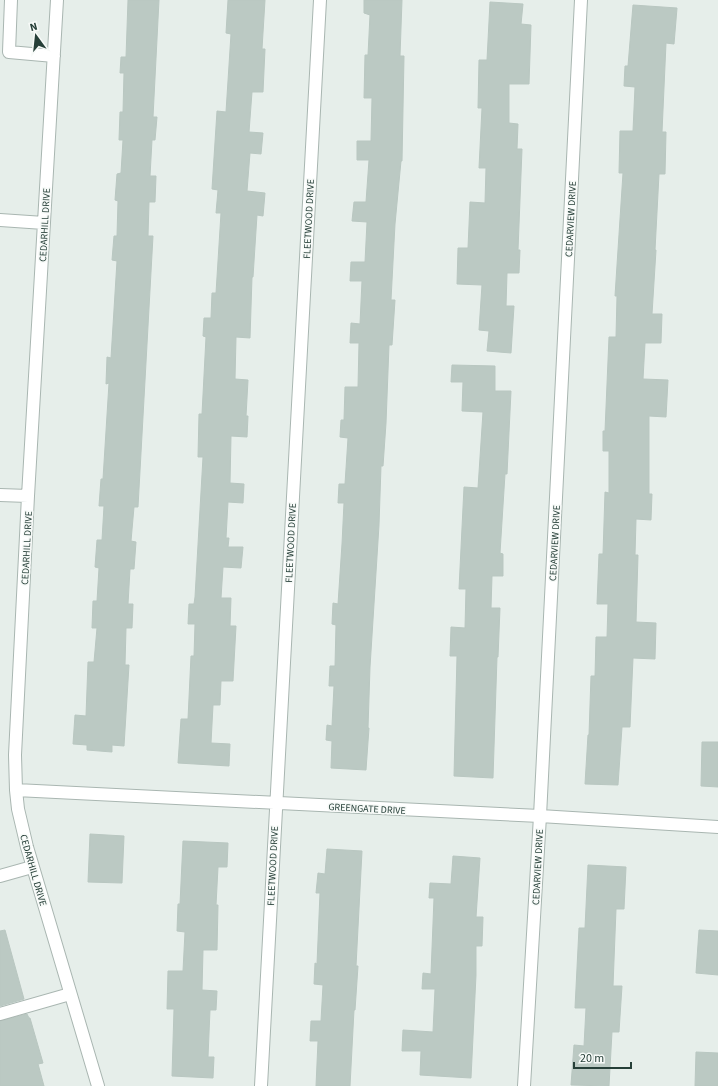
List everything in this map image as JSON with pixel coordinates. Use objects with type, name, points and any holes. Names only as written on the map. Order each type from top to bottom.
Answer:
[{"type":"street","points":[[12,0],[9,52],[54,56]]},
{"type":"street","name":"CEDARHILL DRIVE","points":[[57,0],[28,496],[16,747],[16,790],[18,809],[32,867],[98,1086]]},
{"type":"street","name":"FLEETWOOD DRIVE","points":[[261,1086],[320,0]]},
{"type":"street","name":"CEDARVIEW DRIVE","points":[[524,1086],[540,816],[581,0]]},
{"type":"street","points":[[0,220],[44,223]]},
{"type":"street","points":[[0,495],[28,496]]},
{"type":"street","name":"GREENGATE DRIVE","points":[[16,790],[540,816],[718,827]]},
{"type":"street","points":[[0,876],[32,867]]},
{"type":"street","points":[[0,1014],[70,994]]},
{"type":"building","points":[[128,0],[159,0],[153,117],[157,117],[155,140],[152,140],[150,176],[156,176],[155,202],[149,202],[148,236],[153,236],[138,507],[134,507],[131,541],[136,542],[134,569],[130,569],[128,604],[133,604],[132,628],[126,628],[125,665],[129,665],[124,746],[112,745],[112,752],[87,750],[87,745],[73,744],[75,715],[86,716],[88,662],[94,662],[97,628],[92,628],[93,601],[97,601],[99,568],[95,567],[97,540],[102,540],[104,506],[99,506],[101,479],[103,479],[109,383],[106,384],[107,357],[111,358],[117,261],[112,260],[114,236],[117,236],[118,201],[115,200],[117,174],[121,173],[123,140],[119,140],[120,112],[123,112],[124,73],[120,73],[121,57],[126,57]]},
{"type":"building","points":[[228,0],[265,0],[262,49],[265,49],[263,92],[252,92],[249,132],[263,133],[261,154],[250,153],[247,191],[265,193],[263,216],[257,215],[252,277],[250,338],[236,337],[235,379],[248,380],[246,416],[248,416],[247,437],[231,436],[230,483],[244,484],[243,503],[228,502],[226,538],[229,538],[228,547],[243,547],[241,568],[223,567],[221,598],[231,598],[230,626],[236,626],[233,681],[221,681],[220,705],[213,705],[211,743],[230,744],[229,766],[178,763],[181,719],[188,719],[191,656],[194,656],[195,624],[188,624],[189,604],[194,604],[195,597],[203,457],[198,457],[199,414],[202,414],[206,337],[203,336],[204,318],[211,318],[212,293],[216,293],[221,213],[216,213],[218,190],[212,189],[217,111],[226,112],[231,34],[226,33]]},
{"type":"building","points":[[364,0],[402,0],[400,56],[404,56],[402,161],[395,224],[391,300],[395,300],[392,345],[389,345],[386,423],[383,466],[381,466],[366,770],[331,768],[332,741],[326,740],[327,725],[332,726],[334,686],[329,686],[330,666],[335,666],[336,625],[332,624],[333,603],[338,604],[342,544],[344,503],[338,503],[339,484],[345,484],[348,438],[340,437],[341,420],[344,420],[345,387],[358,387],[359,343],[350,343],[351,323],[360,324],[362,281],[350,281],[351,262],[365,262],[367,222],[352,221],[354,202],[366,202],[369,160],[357,160],[357,141],[371,141],[372,98],[364,98],[365,55],[368,55],[370,15],[364,13]]},
{"type":"building","points":[[490,2],[523,4],[521,24],[531,25],[529,84],[509,84],[509,123],[518,124],[517,149],[522,149],[518,250],[520,250],[519,273],[507,273],[506,306],[514,306],[511,353],[487,351],[489,331],[479,330],[482,285],[457,284],[458,248],[468,248],[470,202],[485,203],[486,168],[479,168],[482,108],[478,108],[479,60],[487,60]]},
{"type":"building","points":[[633,5],[677,8],[674,44],[666,43],[662,132],[666,132],[665,174],[659,174],[655,250],[652,314],[662,314],[661,343],[645,343],[643,379],[668,380],[666,417],[649,416],[649,494],[652,494],[651,520],[636,519],[635,555],[638,555],[636,622],[656,623],[655,659],[633,658],[630,727],[622,727],[618,785],[585,784],[589,735],[591,676],[595,676],[596,637],[607,637],[608,604],[597,604],[599,554],[603,554],[605,492],[609,493],[609,451],[603,451],[603,431],[605,431],[609,337],[616,337],[617,296],[615,296],[623,173],[619,173],[620,131],[633,131],[635,87],[624,86],[625,66],[628,66]]},
{"type":"building","points":[[452,365],[495,366],[495,391],[511,391],[507,474],[505,474],[500,553],[503,554],[503,576],[492,576],[491,608],[500,608],[493,778],[454,776],[457,656],[450,656],[451,627],[465,628],[466,589],[459,589],[464,487],[478,488],[483,412],[462,411],[463,382],[451,382]]},
{"type":"building","points":[[702,742],[718,742],[718,787],[701,786]]},
{"type":"building","points":[[90,834],[124,836],[122,883],[88,882]]},
{"type":"building","points":[[183,841],[228,843],[227,867],[218,867],[216,905],[218,905],[217,950],[203,950],[202,990],[217,991],[216,1010],[210,1010],[208,1057],[214,1057],[213,1078],[172,1076],[174,1009],[167,1009],[168,971],[183,971],[185,932],[177,931]]},
{"type":"building","points":[[327,849],[362,851],[356,966],[358,966],[350,1086],[316,1086],[318,1041],[310,1041],[311,1021],[321,1021],[323,985],[314,984],[315,963],[317,964],[320,893],[316,893],[318,873],[325,874]]},
{"type":"building","points":[[453,856],[480,858],[476,917],[483,917],[482,946],[476,946],[471,1078],[420,1075],[421,1051],[402,1051],[403,1030],[433,1032],[435,989],[422,989],[423,973],[431,974],[434,898],[429,898],[430,883],[451,884]]},
{"type":"building","points":[[588,865],[626,867],[624,909],[616,909],[613,986],[622,986],[619,1032],[612,1032],[609,1086],[571,1085],[574,1045],[584,1046],[586,1008],[575,1008],[579,928],[585,928]]},
{"type":"building","points":[[5,930],[24,999],[0,1006],[0,931]]},
{"type":"building","points":[[699,930],[718,931],[718,975],[696,973]]},
{"type":"building","points":[[27,1014],[30,1018],[43,1063],[38,1064],[44,1086],[0,1086],[0,1021]]},
{"type":"building","points":[[696,1052],[718,1053],[718,1086],[695,1086]]}]
